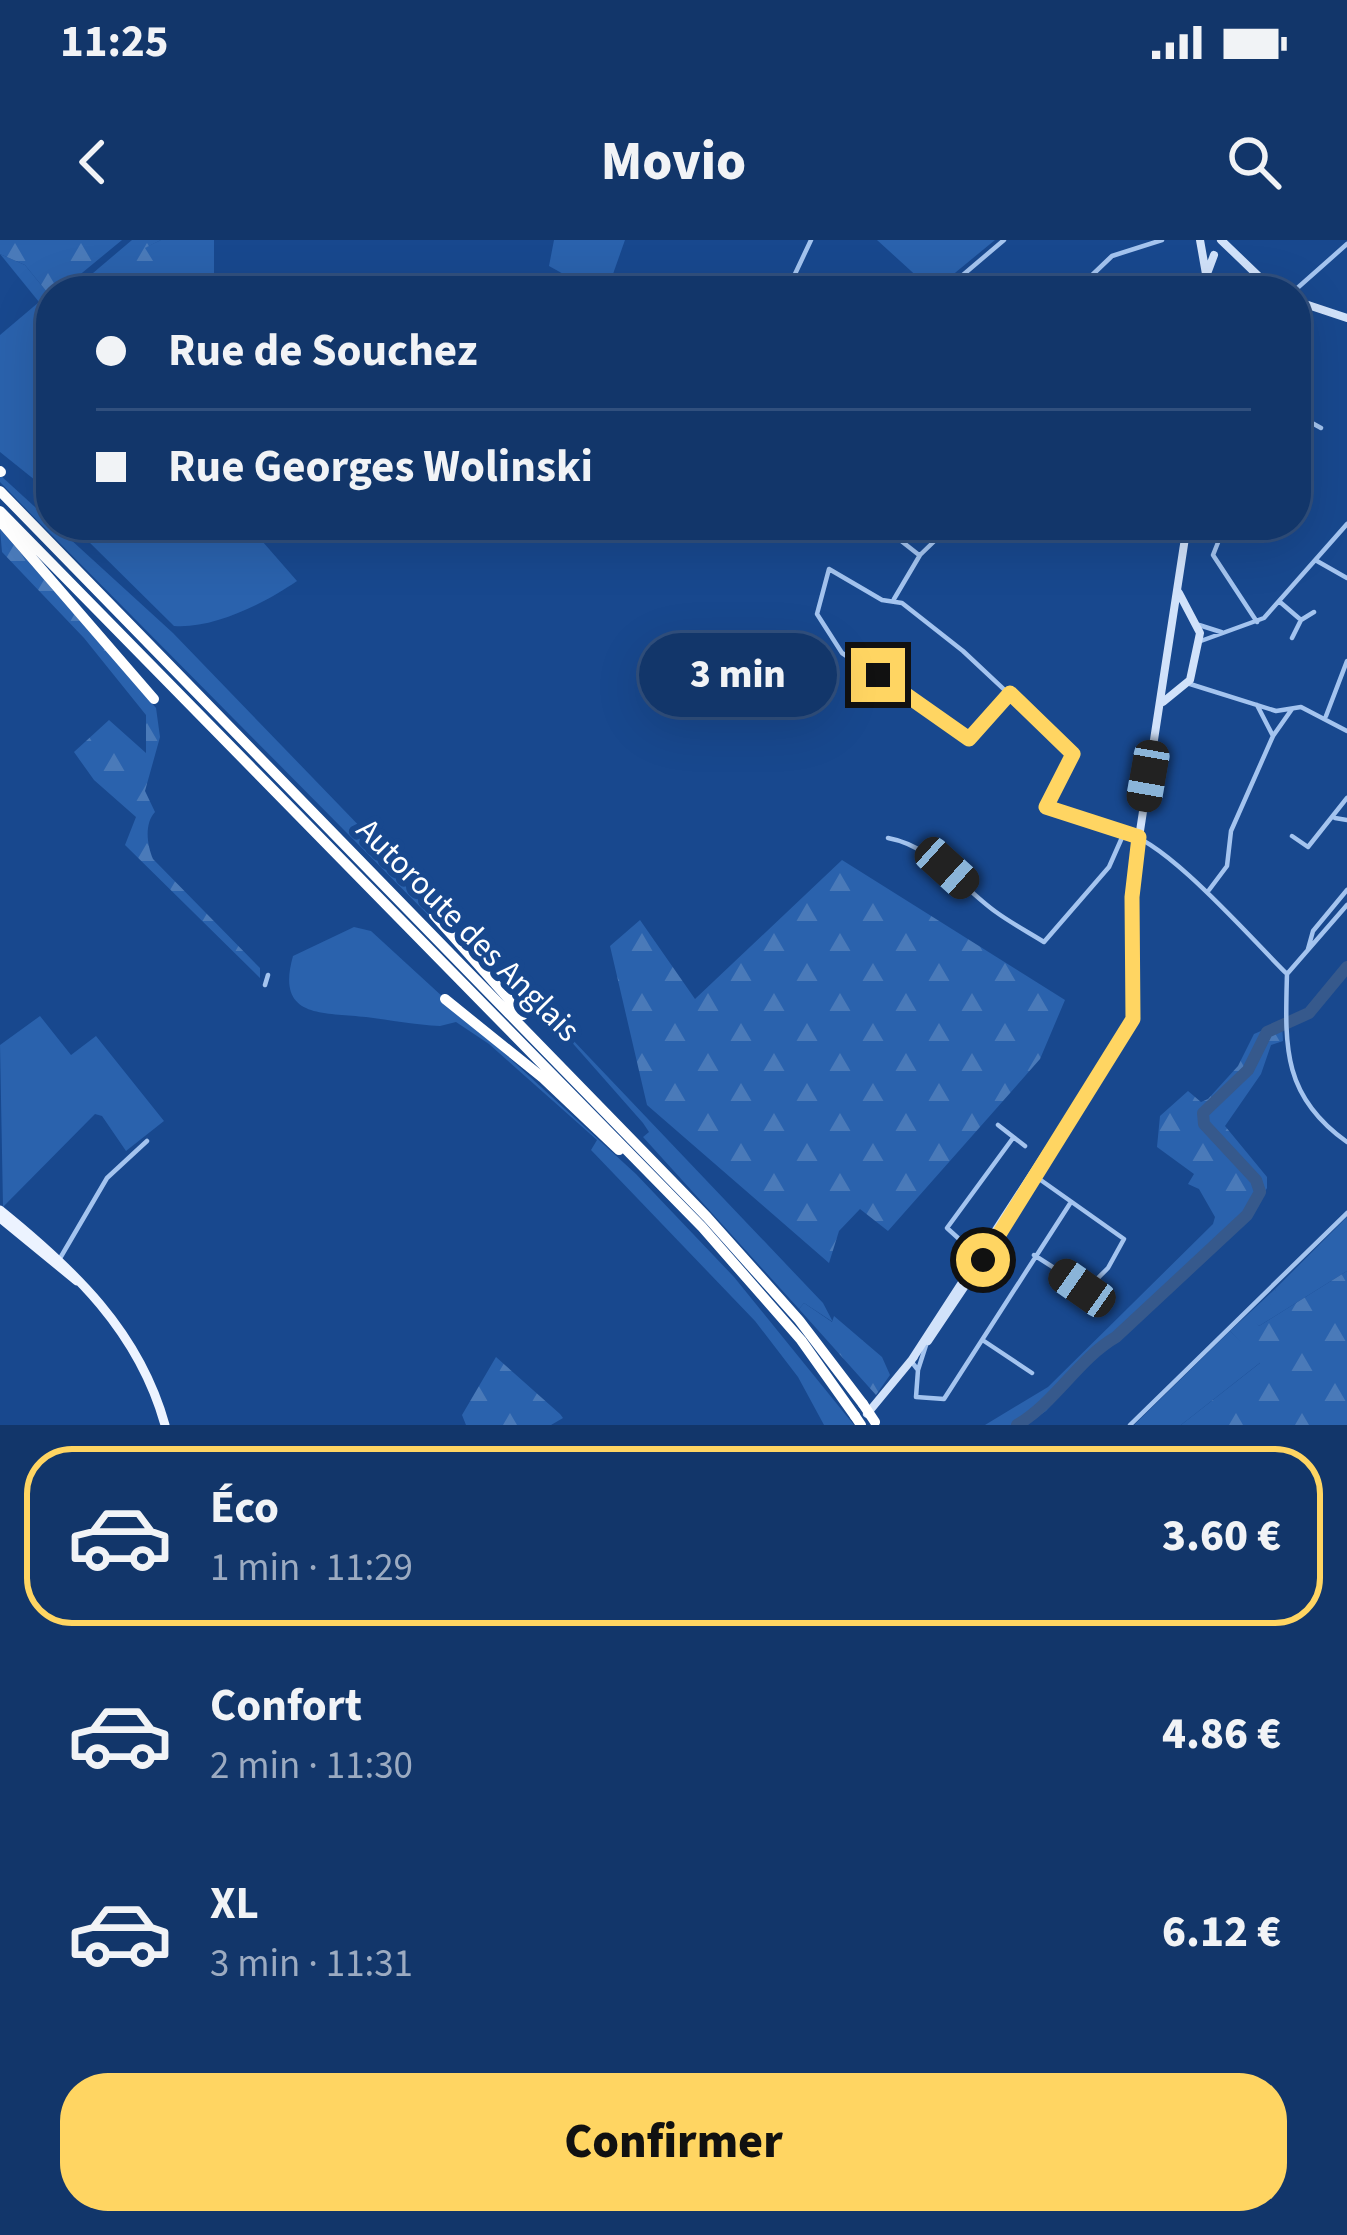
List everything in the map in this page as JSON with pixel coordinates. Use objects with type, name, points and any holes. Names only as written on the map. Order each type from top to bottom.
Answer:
[{"type":"highway","name":"Autoroute des Anglais","points":[[0,490],[36,527]]},
{"type":"highway","name":"Autoroute des Anglais","points":[[0,511],[668,1193],[800,1340],[858,1422]]},
{"type":"highway","points":[[0,521],[154,699]]},
{"type":"highway","name":"Autoroute des Anglais","points":[[49,540],[746,1258],[876,1424]]},
{"type":"highway","points":[[434,915],[556,1058]]},
{"type":"highway","points":[[445,999],[668,1193]]},
{"type":"main road","points":[[1207,272],[1221,240]]},
{"type":"main road","points":[[1221,240],[1257,276]]},
{"type":"main road","points":[[1201,245],[1217,254],[1234,255]]},
{"type":"main road","points":[[1201,245],[1207,276]]},
{"type":"main road","points":[[1311,306],[1347,318]]},
{"type":"main road","points":[[858,1422],[927,1342],[1133,1019],[1132,897],[1185,540]]},
{"type":"main road","points":[[1163,702],[1184,684],[1198,642],[1199,625],[1189,616],[1179,592]]},
{"type":"main road","points":[[1173,620],[1189,616]]},
{"type":"main road","points":[[1164,679],[1184,684]]},
{"type":"main road","points":[[0,1214],[95,1297],[130,1346],[165,1425]]},
{"type":"main road","points":[[911,1360],[981,1259]]},
{"type":"street","points":[[794,276],[811,240]]},
{"type":"street","points":[[962,276],[1004,240]]},
{"type":"street","points":[[1091,276],[1112,256],[1162,240]]},
{"type":"street","points":[[1311,276],[1347,244]]},
{"type":"street","points":[[1311,422],[1322,428]]},
{"type":"street","points":[[1198,642],[1257,622],[1347,524]]},
{"type":"street","points":[[900,540],[920,555]]},
{"type":"street","points":[[894,598],[920,555],[936,540]]},
{"type":"street","points":[[1220,540],[1213,555],[1257,622]]},
{"type":"street","points":[[1317,561],[1347,578]]},
{"type":"street","points":[[1010,693],[969,739],[842,653],[817,614],[829,569],[882,600],[894,598],[1010,693],[1073,754],[1046,800],[1050,810],[1139,837],[1208,891],[1287,974],[1289,1074],[1319,1119],[1347,1142]]},
{"type":"street","points":[[1280,602],[1301,620]]},
{"type":"street","points":[[1292,638],[1301,620],[1314,612]]},
{"type":"street","points":[[1199,625],[1221,632]]},
{"type":"street","points":[[1326,716],[1347,661]]},
{"type":"street","points":[[1184,684],[1257,705],[1326,716],[1347,731]]},
{"type":"street","points":[[1257,705],[1273,736]]},
{"type":"street","points":[[1208,891],[1227,866],[1231,831],[1273,736],[1292,709]]},
{"type":"street","points":[[1292,836],[1307,847],[1347,798]]},
{"type":"street","points":[[1335,818],[1347,820]]},
{"type":"street","points":[[888,838],[919,850],[993,910],[1044,942],[1101,878],[1124,833]]},
{"type":"street","points":[[1307,952],[1313,931],[1347,890]]},
{"type":"street","points":[[1287,974],[1347,905]]},
{"type":"street","points":[[266,985],[268,975]]},
{"type":"street","points":[[998,1125],[1025,1146]]},
{"type":"street","points":[[981,1259],[947,1228],[1013,1138]]},
{"type":"street","points":[[58,1261],[107,1178],[147,1141]]},
{"type":"street","points":[[1034,1255],[1088,1289],[1124,1239],[1035,1176]]},
{"type":"street","points":[[927,1342],[918,1370],[920,1400],[944,1399],[1071,1202]]},
{"type":"street","points":[[1130,1425],[1347,1213]]},
{"type":"street","points":[[983,1341],[1032,1373]]},
{"type":"street","points":[[911,1360],[918,1370]]},
{"type":"green space","points":[[0,240],[122,240],[78,276],[36,279],[25,265],[0,254]]},
{"type":"green space","points":[[132,240],[161,240],[145,248],[158,269],[143,276],[90,276]]},
{"type":"green space","points":[[161,240],[214,240],[214,276],[144,276],[144,248]]},
{"type":"green space","points":[[554,240],[625,240],[612,276],[567,276],[549,266]]},
{"type":"green space","points":[[877,240],[995,240],[951,276],[917,276]]},
{"type":"green space","points":[[0,254],[25,265],[36,279],[36,298]]},
{"type":"green space","points":[[36,305],[36,481],[0,452],[0,335]]},
{"type":"green space","points":[[0,475],[36,508],[36,519],[33,516],[0,482]]},
{"type":"green space","points":[[0,529],[156,708],[160,737],[145,791],[155,812],[148,835],[153,859],[260,968],[260,978],[125,845],[136,817],[94,780],[74,752],[109,720],[146,753],[146,715],[84,638],[2,552]]},
{"type":"green space","points":[[57,540],[71,540],[173,633],[368,835],[446,933]]},
{"type":"green space","points":[[87,540],[261,540],[297,581],[238,613],[174,626]]},
{"type":"green space","points":[[842,860],[1065,1000],[1040,1059],[888,1231],[860,1209],[839,1231],[829,1263],[647,1105],[610,946],[640,920],[695,999]]},
{"type":"green space","points":[[354,927],[371,931],[636,1174],[734,1277],[854,1425],[824,1425],[798,1377],[755,1321],[591,1150],[597,1140],[489,1044],[456,1022],[440,1026],[334,1014],[297,1002],[289,977],[293,956]]},
{"type":"green space","points":[[531,996],[823,1303],[833,1322],[804,1303],[799,1309],[643,1137],[649,1132],[643,1123]]},
{"type":"green space","points":[[40,1016],[71,1055],[96,1036],[164,1121],[126,1151],[102,1116],[95,1114],[3,1207],[0,1045]]},
{"type":"green space","points":[[1282,1022],[1283,1041],[1271,1045],[1261,1074],[1225,1126],[1267,1177],[1267,1188],[1248,1221],[1102,1349],[1046,1411],[1025,1425],[985,1425],[1048,1387],[1213,1224],[1215,1217],[1199,1189],[1188,1184],[1194,1174],[1157,1147],[1160,1116],[1188,1091],[1201,1102],[1208,1099],[1238,1066],[1254,1034]]},
{"type":"green space","points":[[1347,1217],[1347,1271],[1259,1326],[1255,1322],[1277,1296],[1275,1289]]},
{"type":"green space","points":[[1347,1271],[1347,1425],[1181,1425],[1260,1363],[1230,1331],[1275,1289],[1278,1296],[1256,1322],[1259,1326]]},
{"type":"green space","points":[[804,1303],[832,1322],[834,1316],[882,1357],[890,1375],[876,1395],[799,1309]]},
{"type":"green space","points":[[1230,1331],[1261,1362],[1181,1425],[1134,1425]]},
{"type":"green space","points":[[496,1357],[563,1418],[551,1425],[466,1425],[462,1415]]},
{"type":"waterway","points":[[1017,1425],[1247,1215],[1260,1192],[1256,1180],[1204,1124],[1203,1113],[1248,1070],[1267,1032],[1309,1013],[1347,967]]},
{"type":"route","points":[[878,675],[969,739],[1010,693],[1075,760],[1052,790],[1046,807],[1139,837],[1132,897],[1136,1006],[1129,1030],[983,1260]]}]
